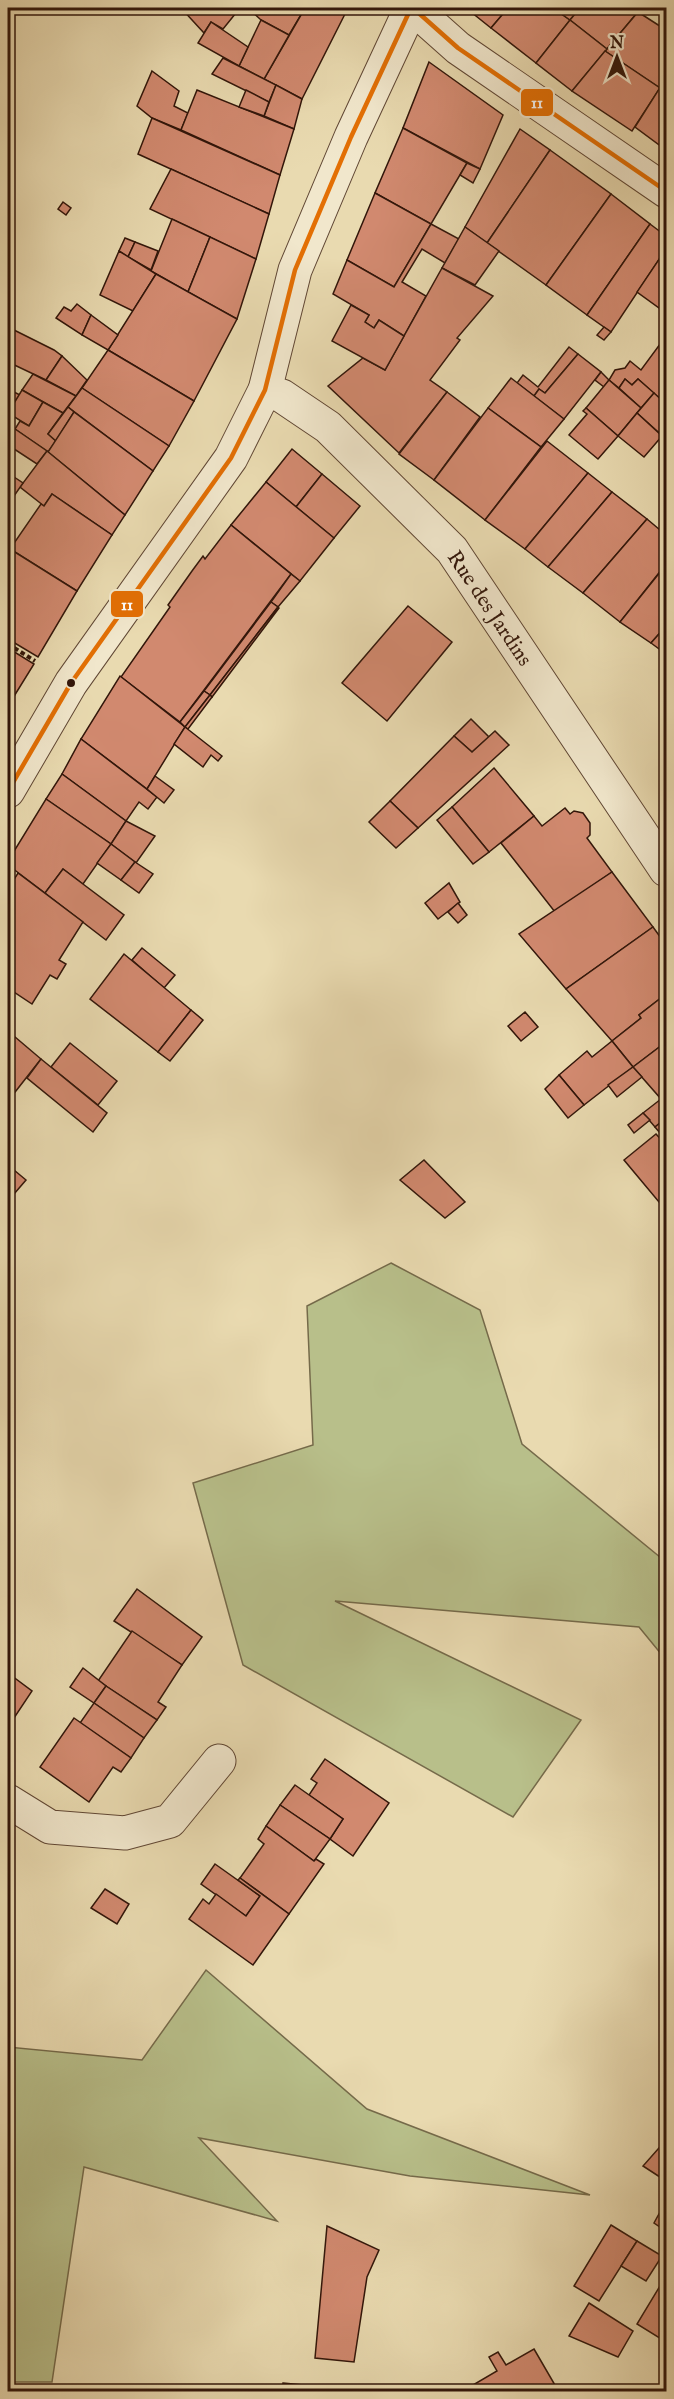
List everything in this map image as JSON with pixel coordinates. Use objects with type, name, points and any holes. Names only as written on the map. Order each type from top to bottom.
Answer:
[{"type":"street","points":[[8,791],[71,683],[231,458],[265,390],[295,270],[351,137],[412,8],[458,48],[666,191]]},
{"type":"street","name":"Rue des Jardins","points":[[265,390],[282,396],[328,427],[452,550],[666,870]]},
{"type":"street","points":[[8,1801],[50,1827],[125,1833],[170,1821],[219,1761]]},
{"type":"green space","points":[[391,1263],[480,1310],[522,1444],[666,1562],[666,1660],[639,1627],[335,1601],[581,1720],[513,1817],[243,1665],[193,1483],[313,1445],[307,1306]]},
{"type":"green space","points":[[206,1970],[367,2109],[590,2195],[410,2176],[199,2138],[277,2221],[84,2167],[52,2382],[8,2382],[8,2047],[142,2060]]},
{"type":"building","points":[[181,8],[240,8],[223,29],[211,22],[204,33]]},
{"type":"building","points":[[248,8],[305,8],[289,35],[261,20]]},
{"type":"building","points":[[305,8],[348,8],[302,99],[264,79]]},
{"type":"building","points":[[466,8],[508,8],[491,28]]},
{"type":"building","points":[[508,8],[553,8],[570,20],[536,63],[491,28]]},
{"type":"building","points":[[553,8],[580,8],[570,20]]},
{"type":"building","points":[[580,8],[641,8],[607,49],[570,20]]},
{"type":"building","points":[[638,12],[666,30],[666,78],[660,88],[605,51]]},
{"type":"building","points":[[261,20],[289,35],[264,79],[239,66]]},
{"type":"building","points":[[570,20],[607,49],[572,91],[536,63]]},
{"type":"building","points":[[211,22],[248,47],[239,66],[198,43]]},
{"type":"building","points":[[605,51],[660,88],[632,131],[572,91]]},
{"type":"building","points":[[223,58],[276,85],[269,102],[212,74]]},
{"type":"building","points":[[429,62],[503,115],[480,169],[403,128]]},
{"type":"building","points":[[152,71],[179,91],[174,106],[188,113],[181,130],[152,118],[137,106]]},
{"type":"building","points":[[666,78],[666,150],[635,127]]},
{"type":"building","points":[[276,85],[302,99],[294,129],[264,116]]},
{"type":"building","points":[[197,90],[294,129],[280,175],[181,130]]},
{"type":"building","points":[[246,90],[269,102],[264,116],[239,107]]},
{"type":"building","points":[[152,118],[280,175],[269,214],[138,154]]},
{"type":"building","points":[[403,128],[467,163],[431,224],[375,193]]},
{"type":"building","points":[[520,129],[550,150],[487,243],[465,227]]},
{"type":"building","points":[[550,150],[611,194],[546,285],[487,243]]},
{"type":"building","points":[[467,163],[480,169],[473,183],[460,175]]},
{"type":"building","points":[[171,169],[269,214],[256,259],[150,209]]},
{"type":"building","points":[[375,193],[431,224],[394,287],[347,260]]},
{"type":"building","points":[[611,194],[650,224],[587,315],[546,285]]},
{"type":"building","points":[[63,202],[71,208],[66,215],[58,209]]},
{"type":"building","points":[[172,219],[210,237],[188,292],[151,271]]},
{"type":"building","points":[[431,224],[459,239],[445,263],[422,249],[402,282],[426,296],[404,336],[379,320],[374,328],[365,322],[369,315],[333,294],[347,260],[394,287]]},
{"type":"building","points":[[650,224],[666,236],[666,249],[611,332],[587,315]]},
{"type":"building","points":[[465,227],[499,251],[475,285],[442,268]]},
{"type":"building","points":[[210,237],[256,259],[237,319],[188,292]]},
{"type":"building","points":[[125,238],[135,242],[128,257],[119,251]]},
{"type":"building","points":[[135,242],[158,251],[151,270],[128,257]]},
{"type":"building","points":[[666,249],[666,313],[637,292]]},
{"type":"building","points":[[119,251],[156,274],[133,311],[100,295]]},
{"type":"building","points":[[442,268],[493,296],[457,338],[460,340],[430,380],[447,392],[399,453],[328,386],[363,358],[385,370]]},
{"type":"building","points":[[156,274],[237,319],[194,401],[108,350]]},
{"type":"building","points":[[77,304],[91,315],[82,335],[56,318],[64,307],[71,311]]},
{"type":"building","points":[[351,305],[369,315],[365,322],[374,328],[379,320],[404,336],[385,370],[332,341]]},
{"type":"building","points":[[91,315],[118,335],[108,350],[82,335]]},
{"type":"building","points":[[8,327],[62,356],[46,380],[8,362]]},
{"type":"building","points":[[604,327],[611,332],[604,340],[597,335]]},
{"type":"building","points":[[666,336],[666,389],[659,398],[638,379],[632,385],[625,379],[619,388],[609,380],[615,370],[625,368],[630,361],[641,370]]},
{"type":"building","points":[[569,347],[578,354],[545,393],[539,389],[534,396],[517,383],[523,375],[538,387]]},
{"type":"building","points":[[108,350],[194,401],[169,446],[82,388]]},
{"type":"building","points":[[578,354],[601,372],[564,419],[534,396],[539,389],[545,393]]},
{"type":"building","points":[[62,356],[87,380],[76,396],[46,380]]},
{"type":"building","points":[[601,372],[609,380],[604,387],[595,380]]},
{"type":"building","points":[[33,374],[76,396],[63,413],[22,390]]},
{"type":"building","points":[[511,378],[564,419],[541,447],[488,408]]},
{"type":"building","points":[[625,379],[632,385],[638,379],[654,393],[641,408],[619,388]]},
{"type":"building","points":[[609,380],[641,408],[618,436],[586,408]]},
{"type":"building","points":[[82,388],[169,446],[153,471],[68,407]]},
{"type":"building","points":[[10,390],[20,395],[12,405],[8,402]]},
{"type":"building","points":[[22,390],[43,402],[29,426],[8,413]]},
{"type":"building","points":[[447,392],[480,417],[434,480],[399,454]]},
{"type":"building","points":[[654,393],[666,404],[666,439],[637,413]]},
{"type":"building","points":[[43,402],[63,413],[48,434],[56,441],[48,452],[15,429],[20,421],[29,426]]},
{"type":"building","points":[[68,407],[74,412],[56,441],[48,434]]},
{"type":"building","points":[[488,408],[541,447],[485,520],[434,480]]},
{"type":"building","points":[[586,408],[618,436],[598,459],[569,435],[587,414],[583,411]]},
{"type":"building","points":[[74,412],[153,471],[125,515],[48,452]]},
{"type":"building","points":[[637,413],[662,436],[644,457],[618,436]]},
{"type":"building","points":[[15,429],[47,451],[37,464],[8,445],[8,439]]},
{"type":"building","points":[[547,441],[588,473],[525,549],[485,520]]},
{"type":"building","points":[[292,449],[322,474],[296,507],[266,482]]},
{"type":"building","points":[[47,451],[125,515],[112,535],[52,494],[44,506],[20,487]]},
{"type":"building","points":[[588,473],[612,492],[548,567],[525,549]]},
{"type":"building","points":[[322,474],[360,506],[334,538],[296,507]]},
{"type":"building","points":[[11,475],[23,483],[12,499],[8,496],[8,481]]},
{"type":"building","points":[[266,482],[334,538],[300,581],[231,525]]},
{"type":"building","points":[[612,492],[647,519],[583,593],[548,567]]},
{"type":"building","points":[[52,494],[112,535],[77,591],[10,549],[41,504],[44,506]]},
{"type":"building","points":[[647,519],[666,535],[666,564],[620,622],[583,593]]},
{"type":"building","points":[[231,525],[291,574],[180,722],[121,677],[192,571],[203,556],[205,559]]},
{"type":"building","points":[[10,549],[77,591],[38,657],[8,639],[8,554]]},
{"type":"building","points":[[665,566],[666,626],[651,643],[620,622]]},
{"type":"building","points":[[291,574],[300,581],[278,607],[271,602]]},
{"type":"building","points":[[271,602],[278,607],[210,695],[204,691]]},
{"type":"building","points":[[408,606],[452,642],[387,721],[342,683]]},
{"type":"building","points":[[279,608],[212,697],[210,695]]},
{"type":"building","points":[[666,626],[666,654],[651,643]]},
{"type":"building","points":[[8,648],[34,664],[8,706]]},
{"type":"building","points":[[120,676],[185,727],[147,789],[81,739]]},
{"type":"building","points":[[204,691],[210,695],[185,727],[180,722]]},
{"type":"building","points":[[210,695],[212,697],[188,729],[185,727]]},
{"type":"building","points":[[471,719],[489,737],[472,752],[454,736]]},
{"type":"building","points":[[185,727],[222,756],[218,761],[211,755],[203,767],[174,744]]},
{"type":"building","points":[[495,731],[509,745],[418,828],[390,801],[454,736],[472,752]]},
{"type":"building","points":[[81,739],[157,797],[148,809],[139,802],[126,821],[62,774]]},
{"type":"building","points":[[494,768],[534,816],[489,852],[452,807]]},
{"type":"building","points":[[62,774],[126,821],[111,844],[46,799]]},
{"type":"building","points":[[155,776],[174,790],[164,803],[147,789]]},
{"type":"building","points":[[46,799],[111,844],[83,884],[63,869],[45,893],[8,865],[8,861]]},
{"type":"building","points":[[390,801],[418,828],[396,848],[369,822]]},
{"type":"building","points":[[452,807],[489,852],[473,864],[437,820]]},
{"type":"building","points":[[565,808],[570,814],[574,811],[583,813],[590,823],[590,835],[587,838],[612,872],[555,912],[501,843],[534,816],[542,826]]},
{"type":"building","points":[[126,821],[155,836],[136,863],[111,844]]},
{"type":"building","points":[[111,844],[135,862],[121,880],[97,863]]},
{"type":"building","points":[[135,862],[153,874],[139,893],[121,880]]},
{"type":"building","points":[[63,869],[124,915],[106,940],[45,893]]},
{"type":"building","points":[[612,872],[653,927],[566,989],[519,934]]},
{"type":"building","points":[[18,873],[83,922],[59,960],[66,964],[57,979],[50,975],[32,1004],[8,988],[8,889]]},
{"type":"building","points":[[449,883],[460,902],[438,919],[425,903]]},
{"type":"building","points":[[458,903],[467,915],[458,923],[448,912]]},
{"type":"building","points":[[653,927],[666,945],[666,994],[639,1015],[641,1018],[612,1041],[566,989]]},
{"type":"building","points":[[142,948],[175,975],[164,988],[132,960]]},
{"type":"building","points":[[124,954],[191,1010],[158,1052],[90,999]]},
{"type":"building","points":[[666,994],[666,1042],[633,1067],[612,1041],[641,1018],[639,1015]]},
{"type":"building","points":[[191,1010],[203,1020],[170,1061],[158,1052]]},
{"type":"building","points":[[525,1012],[538,1027],[521,1041],[508,1026]]},
{"type":"building","points":[[8,1031],[41,1059],[8,1101]]},
{"type":"building","points":[[612,1041],[633,1067],[584,1105],[559,1075],[587,1051],[592,1057]]},
{"type":"building","points":[[70,1043],[117,1081],[98,1105],[51,1067]]},
{"type":"building","points":[[662,1045],[666,1050],[666,1118],[655,1127],[643,1113],[661,1099],[633,1067]]},
{"type":"building","points":[[41,1059],[107,1113],[93,1132],[27,1078]]},
{"type":"building","points":[[633,1067],[642,1077],[617,1097],[608,1085]]},
{"type":"building","points":[[559,1075],[584,1105],[568,1118],[545,1089]]},
{"type":"building","points":[[643,1113],[650,1120],[634,1133],[628,1125]]},
{"type":"building","points":[[666,1118],[666,1140],[655,1127]]},
{"type":"building","points":[[656,1134],[666,1145],[666,1196],[659,1202],[624,1160]]},
{"type":"building","points":[[424,1160],[465,1202],[445,1218],[400,1180]]},
{"type":"building","points":[[8,1165],[26,1180],[8,1201]]},
{"type":"building","points":[[137,1589],[202,1637],[182,1665],[114,1621]]},
{"type":"building","points":[[132,1631],[182,1665],[158,1702],[166,1707],[157,1720],[98,1681]]},
{"type":"building","points":[[83,1668],[106,1686],[94,1703],[70,1687]]},
{"type":"building","points":[[8,1673],[32,1691],[8,1727]]},
{"type":"building","points":[[106,1686],[157,1720],[144,1738],[94,1703]]},
{"type":"building","points":[[94,1703],[144,1738],[131,1758],[80,1723]]},
{"type":"building","points":[[74,1718],[131,1758],[121,1772],[113,1767],[89,1802],[40,1767]]},
{"type":"building","points":[[325,1759],[389,1803],[353,1856],[330,1839],[343,1819],[309,1795],[317,1783],[311,1779]]},
{"type":"building","points":[[295,1785],[343,1819],[330,1839],[280,1805]]},
{"type":"building","points":[[280,1805],[330,1839],[314,1861],[266,1826]]},
{"type":"building","points":[[266,1826],[314,1861],[316,1859],[324,1864],[289,1914],[240,1878],[264,1844],[258,1839]]},
{"type":"building","points":[[215,1864],[260,1896],[246,1916],[201,1884]]},
{"type":"building","points":[[240,1878],[289,1914],[253,1965],[189,1919],[203,1899],[209,1904],[216,1894],[246,1916],[260,1896],[238,1880]]},
{"type":"building","points":[[105,1889],[129,1904],[117,1924],[91,1908]]},
{"type":"building","points":[[666,2140],[666,2181],[643,2166]]},
{"type":"building","points":[[666,2201],[666,2231],[654,2223]]},
{"type":"building","points":[[611,2225],[637,2241],[599,2301],[574,2286]]},
{"type":"building","points":[[327,2226],[379,2250],[367,2277],[354,2362],[315,2358]]},
{"type":"building","points":[[637,2241],[662,2256],[646,2281],[621,2266]]},
{"type":"building","points":[[666,2276],[666,2342],[637,2324]]},
{"type":"building","points":[[589,2303],[633,2331],[618,2357],[569,2336]]},
{"type":"building","points":[[534,2349],[559,2392],[461,2392],[497,2371],[489,2357],[498,2352],[506,2365]]},
{"type":"building","points":[[283,2383],[313,2386],[312,2392],[282,2392]]},
{"type":"transit line","name":"11","points":[[8,791],[71,683],[231,458],[265,390],[295,270],[351,137],[411,8]]},
{"type":"transit line","name":"11","points":[[413,8],[458,48],[666,191]]}]
